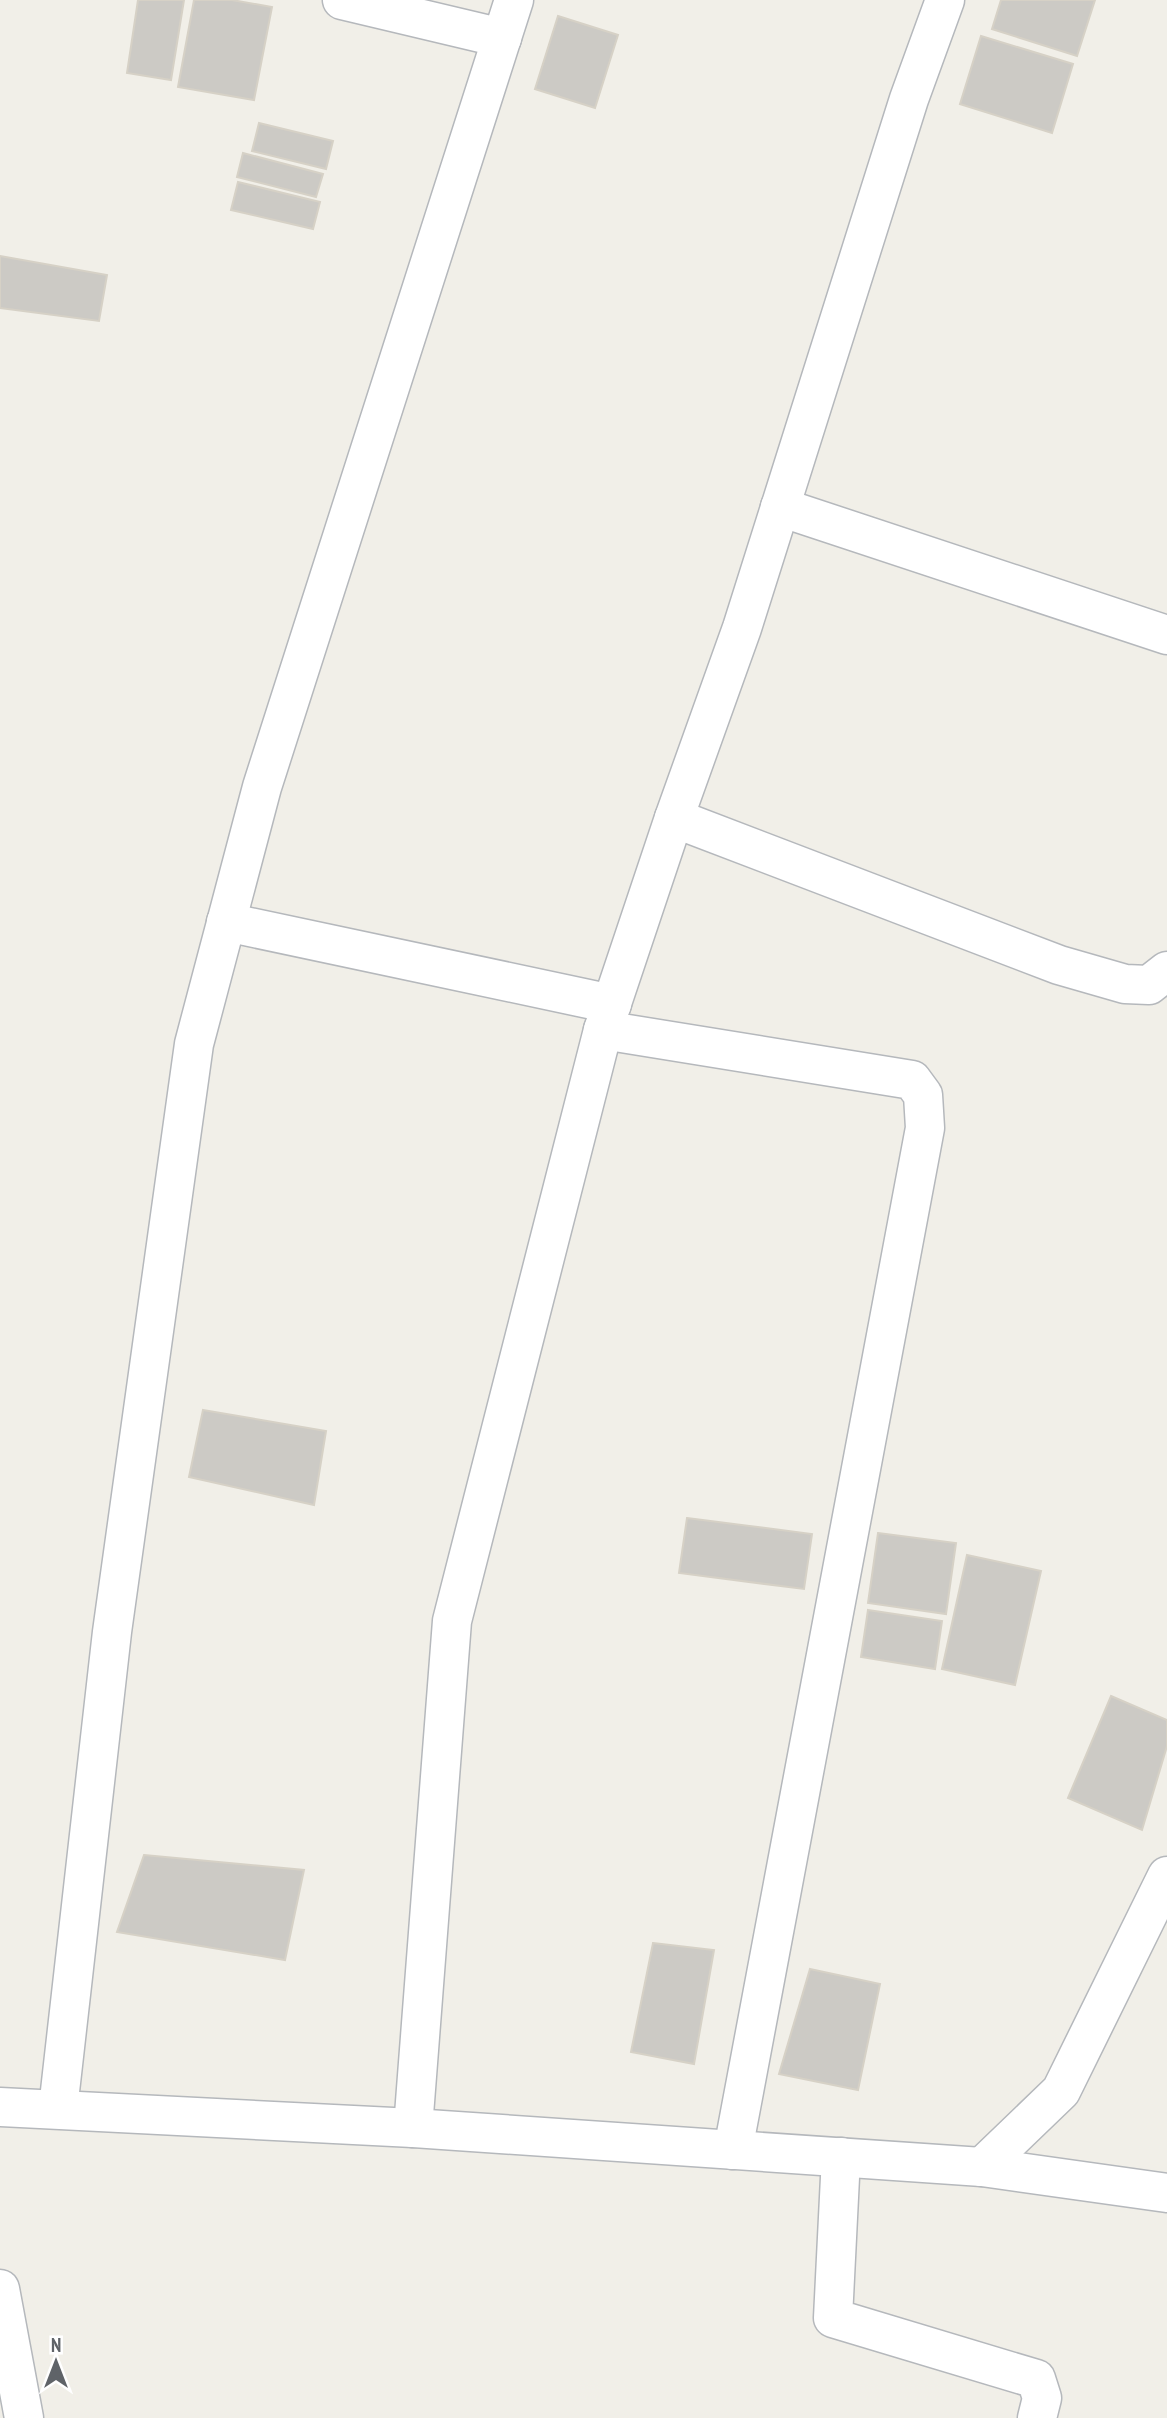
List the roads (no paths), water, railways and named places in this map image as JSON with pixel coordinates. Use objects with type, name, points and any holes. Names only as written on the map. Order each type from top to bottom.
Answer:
[{"type":"street","points":[[342,0],[502,38]]},
{"type":"street","points":[[58,2109],[112,1632],[194,1044],[262,787],[514,0]]},
{"type":"street","points":[[413,2128],[452,1621],[607,1017],[742,628],[909,99],[945,0]]},
{"type":"street","points":[[780,506],[1167,635]]},
{"type":"street","points":[[674,818],[1059,965],[1125,984],[1149,985],[1167,971]]},
{"type":"street","points":[[226,922],[607,1017],[912,1080],[923,1095],[925,1128],[733,2150]]},
{"type":"street","points":[[982,2167],[1061,2091],[1167,1876]]},
{"type":"street","points":[[0,2107],[413,2128],[982,2167],[1167,2193]]},
{"type":"street","points":[[841,2157],[833,2318],[1036,2379],[1042,2398],[1037,2418]]},
{"type":"street","points":[[0,2289],[24,2418]]}]
